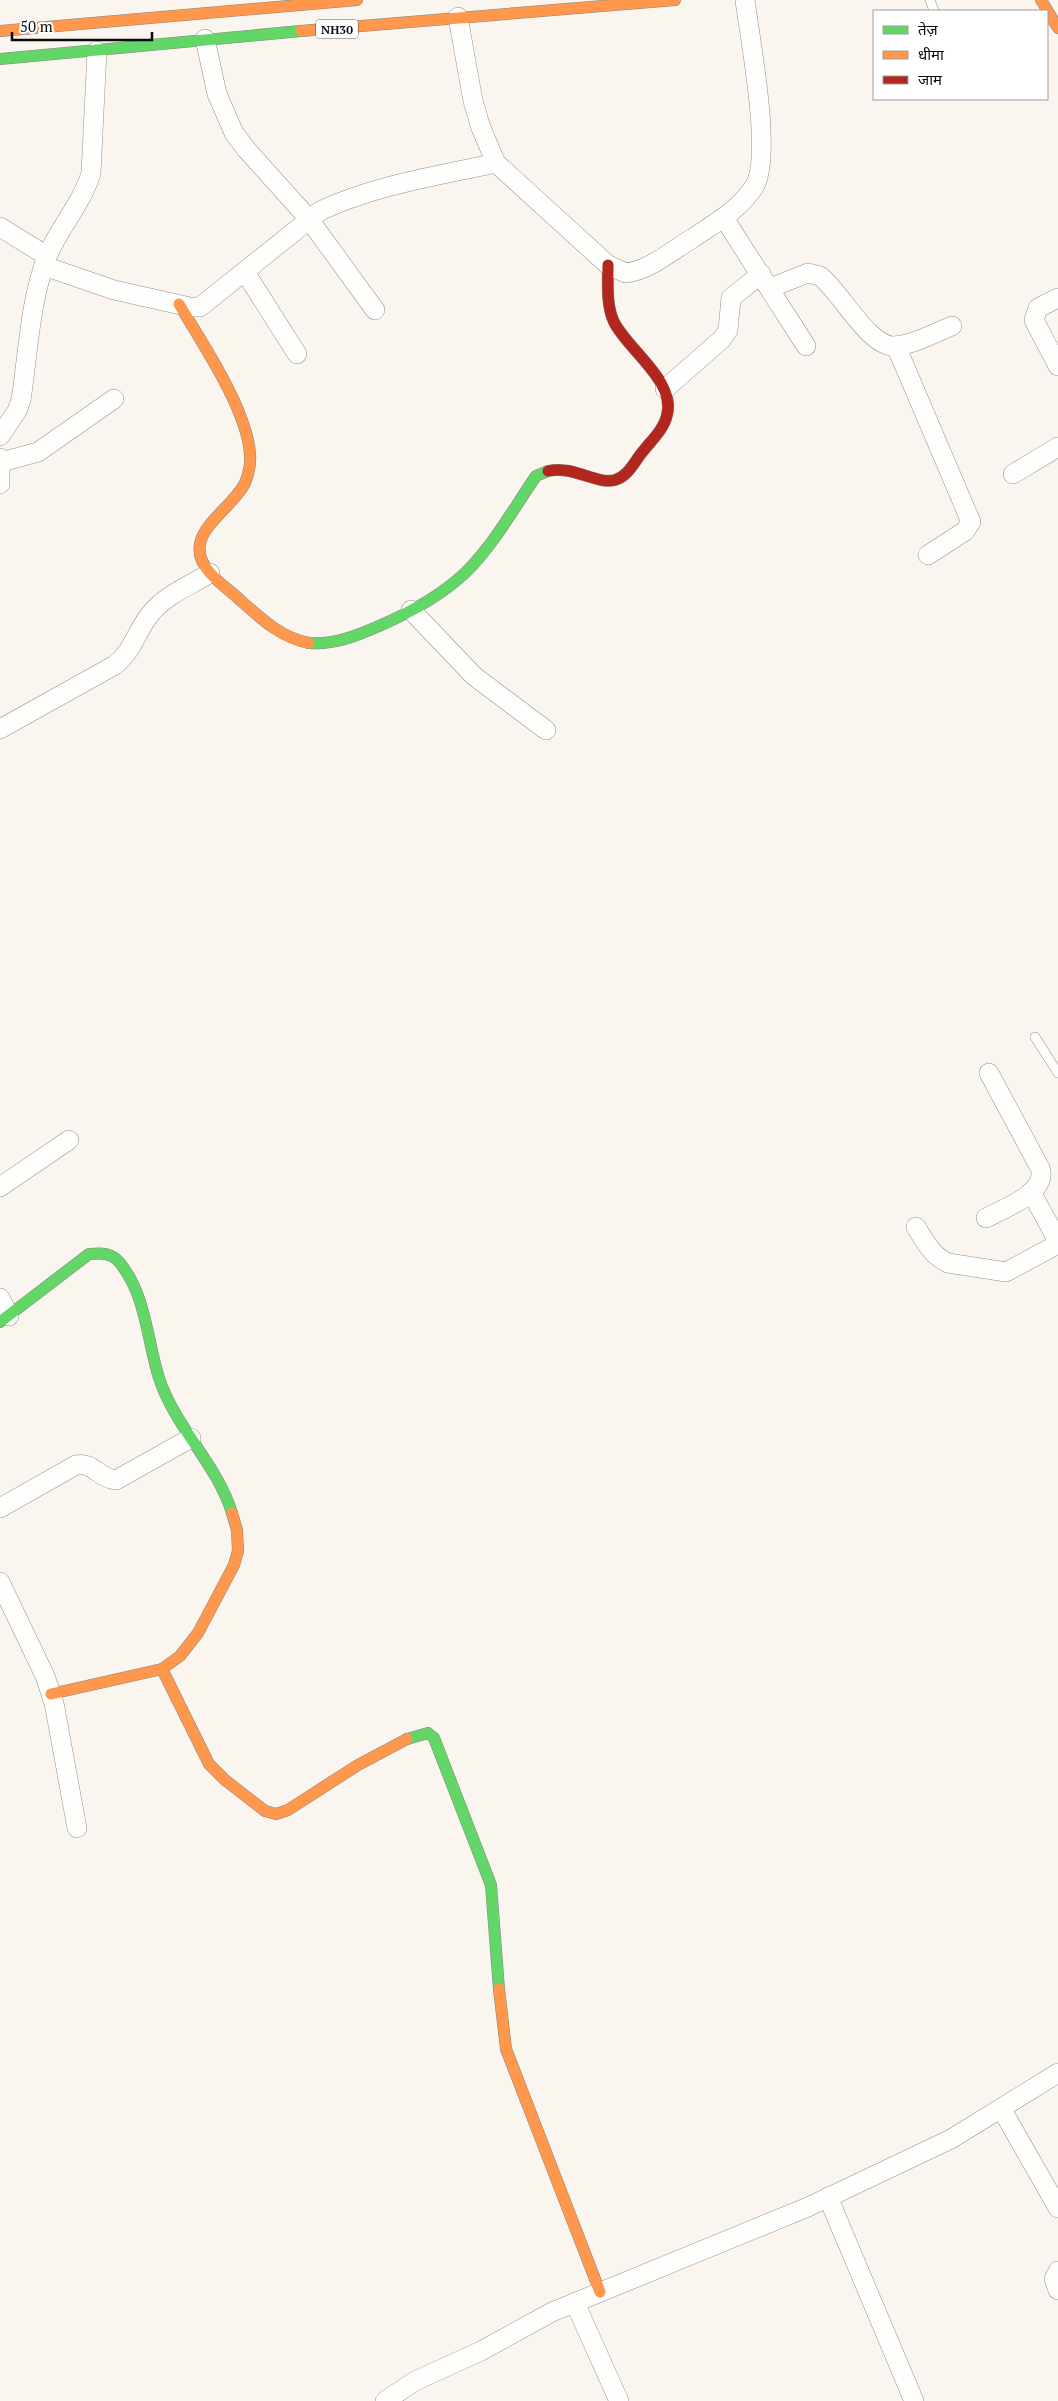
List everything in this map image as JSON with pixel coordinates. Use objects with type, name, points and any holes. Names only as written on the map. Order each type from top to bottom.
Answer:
[{"type":"main road","name":"NH30","points":[[0,31],[357,0]]},
{"type":"main road","name":"NH30","points":[[0,59],[97,51],[205,38],[675,0]]},
{"type":"main road","points":[[1048,12],[1058,28]]},
{"type":"main road","points":[[179,304],[245,425],[251,452],[250,470],[243,487],[234,501],[209,523],[200,538],[199,555],[210,573],[277,630],[306,642],[336,642],[355,636],[412,610],[448,589],[467,572],[486,549],[536,476],[548,469],[558,468],[608,481],[621,478],[665,421],[669,405],[665,389],[613,320],[608,294],[608,265]]},
{"type":"main road","points":[[4,1319],[80,1259],[95,1251],[111,1254],[125,1268],[138,1296],[159,1380],[166,1396],[211,1470],[236,1522],[238,1552],[234,1566],[191,1644],[177,1661],[162,1669],[51,1694]]},
{"type":"main road","points":[[162,1669],[209,1764],[225,1780],[271,1813],[282,1813],[288,1810],[359,1764],[415,1736],[428,1733],[434,1738],[491,1885],[502,2029],[506,2049],[600,2292]]},
{"type":"street","points":[[458,17],[473,101],[481,128],[496,163],[608,265],[626,274],[634,272],[724,218],[742,202],[755,186],[762,154],[745,0]]},
{"type":"street","points":[[205,38],[218,94],[234,133],[308,218],[375,310]]},
{"type":"street","points":[[0,436],[17,411],[21,400],[38,287],[46,261],[55,239],[86,190],[91,173],[97,51]]},
{"type":"street","points":[[0,227],[46,261],[114,290],[200,307],[308,218],[342,200],[496,163]]},
{"type":"street","points":[[724,218],[806,346]]},
{"type":"street","points":[[244,272],[297,354]]},
{"type":"street","points":[[665,389],[722,339],[728,330],[731,298],[765,281],[808,273],[820,276],[873,337],[884,344],[896,346],[952,326]]},
{"type":"street","points":[[1058,298],[1038,308],[1034,320],[1058,366]]},
{"type":"street","points":[[896,346],[971,522],[965,531],[928,555]]},
{"type":"street","points":[[0,484],[0,460],[38,452],[114,399]]},
{"type":"street","points":[[1013,474],[1058,447]]},
{"type":"street","points":[[0,729],[115,665],[130,650],[144,622],[158,605],[210,573]]},
{"type":"street","points":[[412,610],[474,676],[546,730]]},
{"type":"street","points":[[986,1218],[1031,1192],[1041,1181],[1042,1173],[989,1073]]},
{"type":"street","points":[[0,1186],[69,1140]]},
{"type":"street","points":[[916,1227],[940,1260],[1000,1272],[1012,1270],[1058,1242],[1031,1192]]},
{"type":"street","points":[[0,1298],[4,1319]]},
{"type":"street","points":[[0,1508],[76,1465],[87,1464],[106,1478],[116,1480],[191,1438]]},
{"type":"street","points":[[0,1582],[38,1659],[51,1694],[77,1828]]},
{"type":"street","points":[[385,2401],[415,2381],[481,2351],[552,2312],[828,2197],[951,2139],[1058,2073]]},
{"type":"street","points":[[1001,2108],[1058,2208]]},
{"type":"street","points":[[828,2197],[914,2401]]},
{"type":"street","points":[[1058,2271],[1054,2279],[1058,2290]]},
{"type":"street","points":[[575,2303],[619,2401]]},
{"type":"lane","points":[[1035,1038],[1058,1073]]},
{"type":"traffic: fast","points":[[0,59],[301,31]]},
{"type":"traffic: fast","points":[[309,643],[327,643],[362,633],[390,621],[436,596],[466,572],[486,550],[536,476],[548,471]]},
{"type":"traffic: fast","points":[[0,1322],[89,1254],[106,1254],[117,1259],[129,1276],[141,1303],[159,1378],[166,1396],[217,1478],[232,1513]]},
{"type":"traffic: fast","points":[[407,1739],[428,1733],[434,1738],[491,1885],[499,1989]]},
{"type":"traffic: slow","points":[[0,31],[357,0]]},
{"type":"traffic: slow","points":[[301,31],[675,0]]},
{"type":"traffic: slow","points":[[1041,0],[1047,10]]},
{"type":"traffic: slow","points":[[1048,12],[1058,28]]},
{"type":"traffic: slow","points":[[179,304],[211,357],[232,397],[241,417],[250,454],[248,476],[245,483],[202,536],[199,548],[202,560],[214,577],[263,620],[289,637],[309,643]]},
{"type":"traffic: slow","points":[[51,1694],[162,1669],[180,1656],[198,1633],[234,1565],[238,1551],[237,1530],[232,1513]]},
{"type":"traffic: slow","points":[[162,1669],[209,1764],[225,1780],[265,1811],[276,1814],[288,1810],[358,1765],[407,1739]]},
{"type":"traffic: slow","points":[[499,1989],[506,2049],[600,2292]]},
{"type":"traffic: jam","points":[[548,471],[566,471],[608,481],[620,478],[628,471],[657,434],[667,415],[668,402],[658,378],[621,333],[611,315],[608,265]]}]
